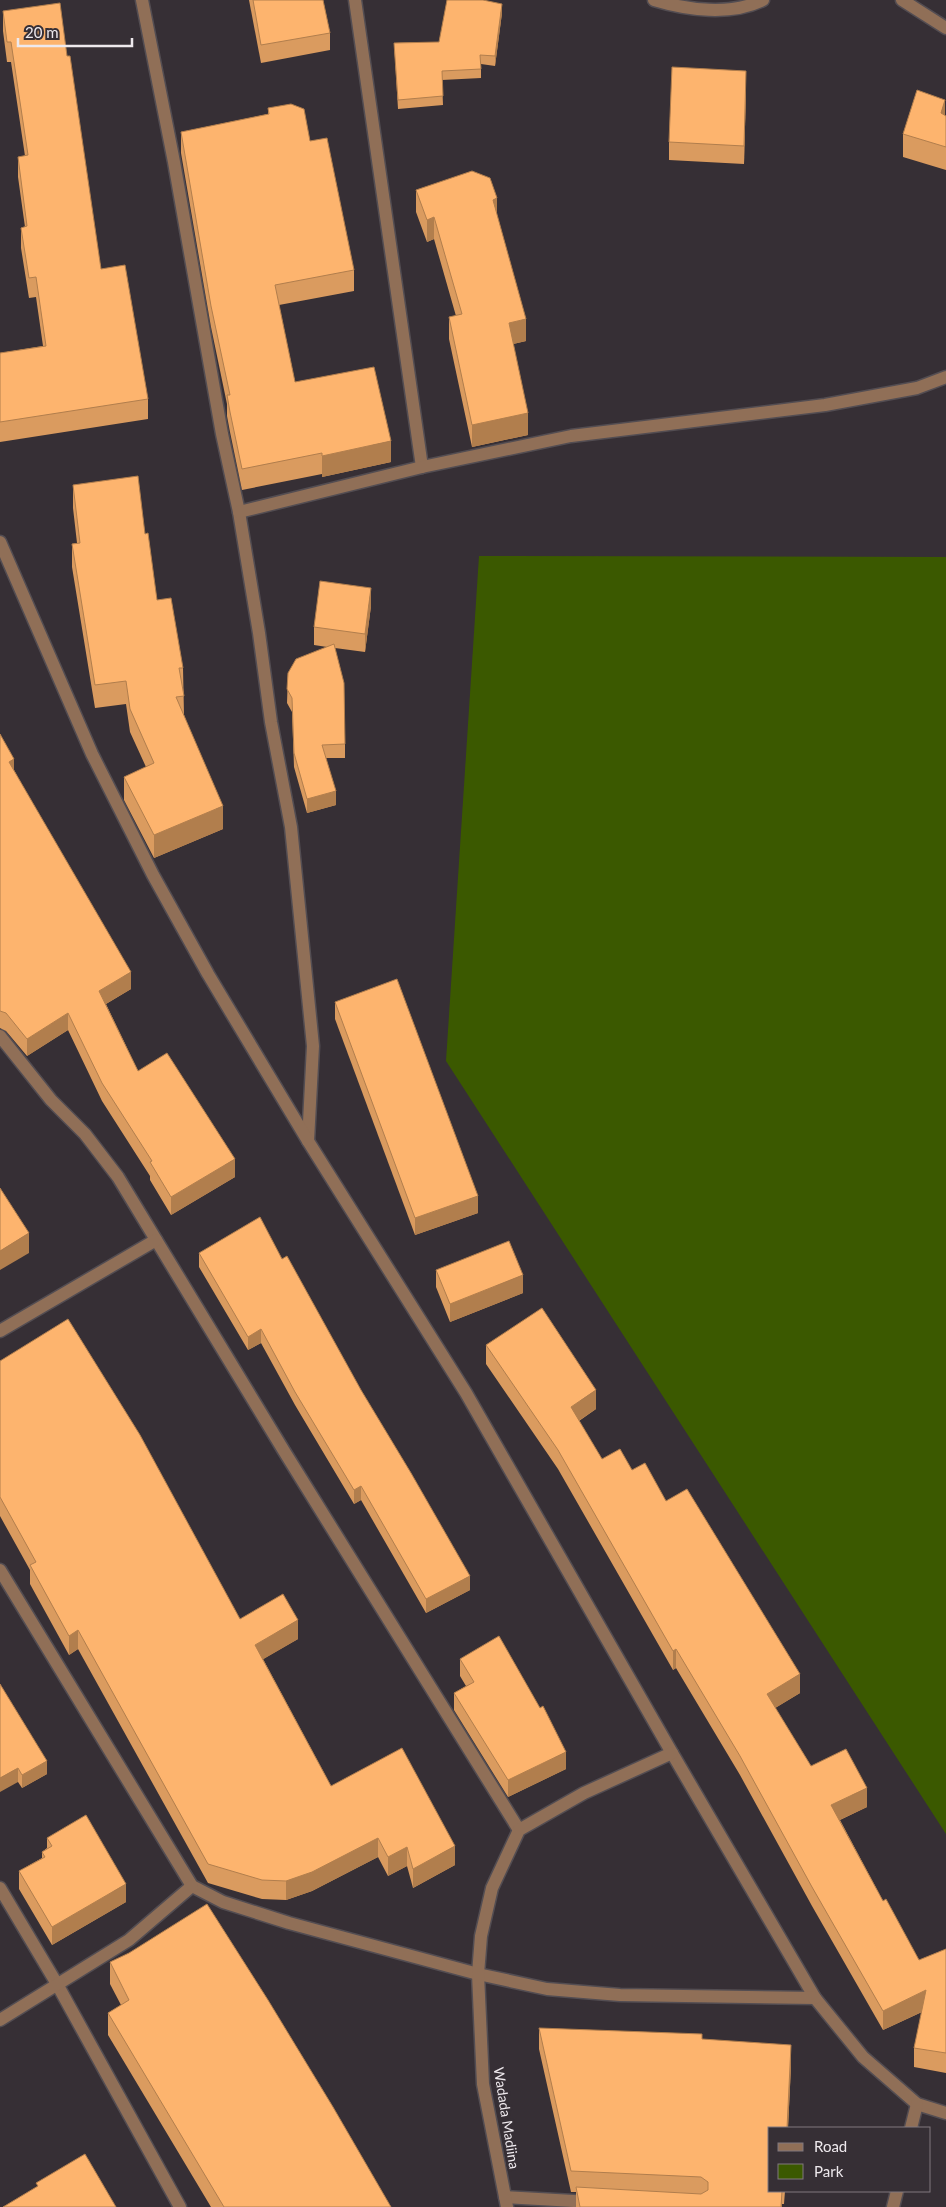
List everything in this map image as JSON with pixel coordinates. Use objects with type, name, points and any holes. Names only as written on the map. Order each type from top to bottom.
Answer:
[{"type":"street","points":[[142,0],[174,162],[222,434],[239,512],[259,633],[271,722],[291,827],[314,1046],[308,1141]]},
{"type":"street","points":[[355,0],[422,467]]},
{"type":"street","points":[[654,0],[672,6],[726,10],[753,5],[762,0]]},
{"type":"street","points":[[902,0],[946,28]]},
{"type":"street","points":[[239,512],[422,467],[571,436],[825,405],[917,388],[946,377]]},
{"type":"street","points":[[0,542],[92,754],[153,875],[208,974],[308,1141],[466,1393],[672,1753],[816,1998],[863,2057],[916,2104],[946,2113]]},
{"type":"street","points":[[0,1036],[51,1100],[85,1134],[118,1178],[284,1451],[519,1830],[584,1793],[672,1753]]},
{"type":"street","points":[[0,1331],[156,1240]]},
{"type":"street","points":[[0,1570],[192,1886],[223,1902],[280,1920],[478,1974],[547,1989],[620,1995],[816,1998]]},
{"type":"street","name":"Wadada Madiina","points":[[506,2202],[483,2084],[478,1974],[481,1936],[492,1888],[519,1830]]},
{"type":"street","points":[[0,2020],[129,1940],[192,1886]]},
{"type":"street","points":[[0,1888],[57,1984],[180,2207]]},
{"type":"street","points":[[911,2127],[916,2104]]},
{"type":"street","points":[[893,2207],[897,2192]]},
{"type":"street","points":[[506,2202],[603,2202]]},
{"type":"green space","points":[[479,556],[946,557],[946,1834],[446,1061]]},
{"type":"building","points":[[253,0],[323,0],[330,33],[261,45]]},
{"type":"building","points":[[447,0],[483,0],[502,4],[495,56],[480,55],[481,69],[442,71],[443,96],[398,100],[394,43],[439,42]]},
{"type":"building","points":[[60,3],[67,56],[70,56],[101,269],[125,265],[148,399],[0,422],[0,353],[46,346],[36,277],[29,278],[21,228],[27,226],[18,157],[28,155],[11,42],[7,42],[3,11]]},
{"type":"building","points":[[672,67],[746,71],[744,146],[669,142]]},
{"type":"building","points":[[917,90],[945,100],[941,113],[946,116],[946,147],[903,134]]},
{"type":"building","points":[[291,104],[304,109],[310,141],[327,138],[354,270],[275,285],[295,382],[374,367],[391,441],[322,456],[322,453],[242,469],[230,412],[227,395],[230,395],[211,306],[181,132],[269,114],[268,108]]},
{"type":"building","points":[[472,171],[490,178],[497,198],[493,200],[526,319],[509,323],[528,413],[472,425],[449,317],[462,314],[434,217],[427,220],[416,190]]},
{"type":"building","points":[[138,476],[145,534],[148,533],[157,600],[171,598],[183,668],[179,668],[184,696],[176,697],[223,806],[154,835],[124,777],[154,763],[130,709],[126,681],[95,685],[72,544],[80,543],[73,485]]},
{"type":"building","points":[[320,581],[371,588],[365,634],[314,627]]},
{"type":"building","points":[[334,644],[344,683],[345,744],[322,745],[336,791],[307,799],[294,753],[292,698],[287,689],[288,673],[296,659]]},
{"type":"building","points":[[0,734],[14,759],[9,762],[131,972],[99,991],[138,1071],[167,1053],[235,1159],[171,1197],[150,1162],[152,1161],[102,1083],[68,1013],[27,1039],[6,1013],[0,1011]]},
{"type":"building","points":[[397,979],[478,1196],[415,1218],[335,1002]]},
{"type":"building","points":[[0,1188],[29,1233],[0,1251]]},
{"type":"building","points":[[260,1217],[282,1259],[287,1256],[361,1390],[470,1576],[426,1599],[361,1486],[354,1490],[295,1392],[261,1329],[248,1337],[199,1253]]},
{"type":"building","points":[[509,1241],[523,1275],[450,1304],[436,1270]]},
{"type":"building","points":[[542,1308],[596,1390],[571,1407],[602,1459],[620,1449],[632,1470],[645,1463],[666,1501],[687,1489],[800,1674],[767,1694],[811,1766],[846,1749],[867,1788],[831,1805],[883,1901],[886,1899],[919,1960],[946,1949],[946,2053],[914,2048],[926,1990],[883,2011],[740,1756],[676,1649],[673,1651],[558,1450],[486,1345]]},
{"type":"building","points":[[68,1319],[140,1435],[240,1619],[283,1594],[298,1620],[255,1645],[331,1786],[402,1748],[455,1846],[413,1869],[407,1847],[388,1857],[378,1838],[312,1872],[286,1881],[262,1880],[208,1864],[78,1630],[69,1636],[30,1565],[36,1562],[0,1497],[0,1361]]},
{"type":"building","points":[[499,1636],[540,1708],[543,1706],[566,1752],[508,1780],[454,1693],[474,1682],[460,1659]]},
{"type":"building","points":[[0,1684],[47,1761],[22,1775],[18,1768],[0,1778]]},
{"type":"building","points":[[86,1815],[126,1884],[52,1927],[19,1871],[45,1857],[42,1852],[52,1846],[47,1838]]},
{"type":"building","points":[[207,1904],[333,2107],[391,2207],[224,2207],[108,2013],[129,2000],[110,1962],[129,1953]]},
{"type":"building","points":[[539,2028],[702,2034],[702,2039],[791,2045],[787,2127],[768,2127],[768,2192],[782,2192],[781,2207],[580,2207],[576,2187],[701,2194],[708,2190],[708,2182],[701,2177],[571,2171]]},
{"type":"building","points":[[85,2154],[116,2207],[3,2207],[38,2186],[36,2183]]}]
